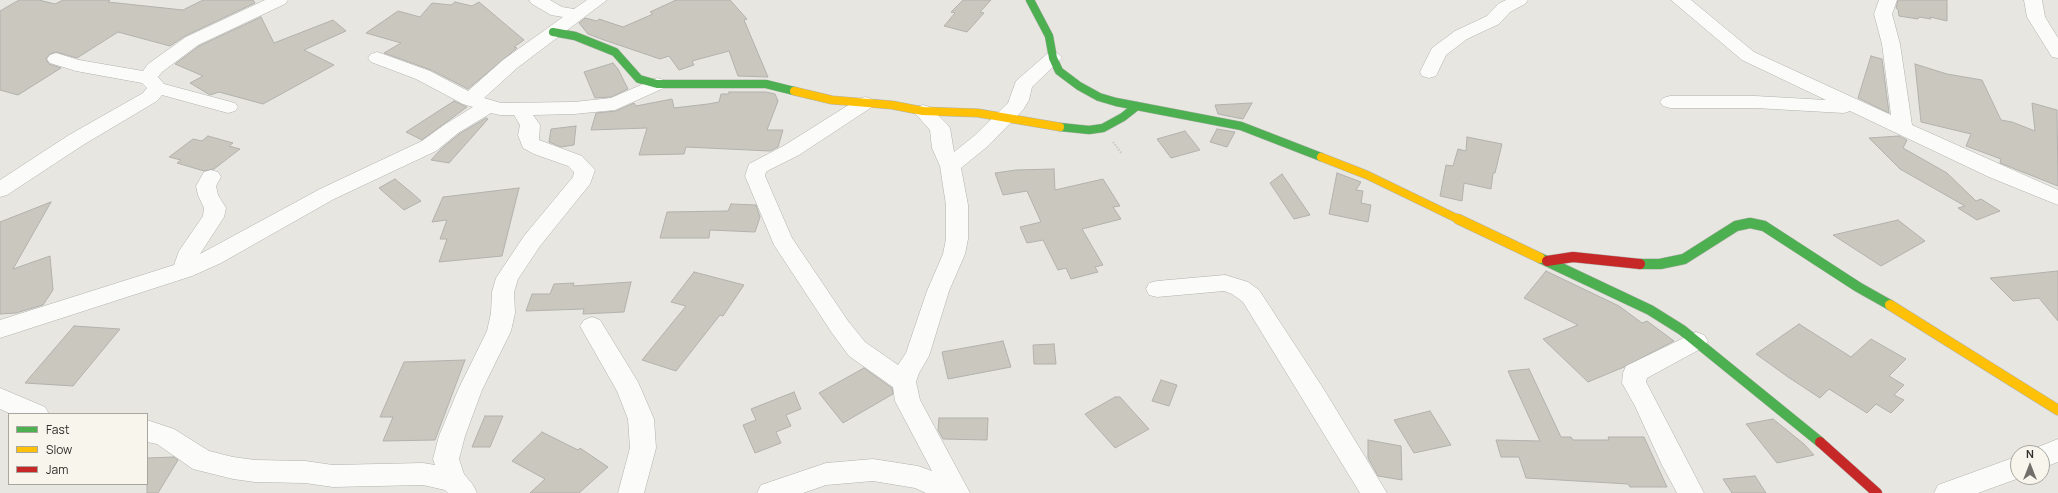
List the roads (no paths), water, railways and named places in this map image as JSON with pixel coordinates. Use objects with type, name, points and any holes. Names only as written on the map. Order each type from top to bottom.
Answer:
[{"type":"street","points":[[0,190],[76,140],[138,105],[153,83],[155,68],[192,41],[279,0]]},
{"type":"street","points":[[538,0],[557,11],[577,15]]},
{"type":"street","points":[[0,329],[184,270],[213,258],[327,194],[430,146],[478,104],[510,64],[598,0]]},
{"type":"street","points":[[1030,0],[1049,36],[1053,58],[1059,71],[1078,86],[1099,97],[1137,106],[1186,114],[1241,126],[1264,134],[1367,175],[1650,310],[1672,322],[1814,436],[1877,493]]},
{"type":"street","points":[[1428,72],[1438,52],[1461,35],[1493,20],[1504,8],[1519,0]]},
{"type":"street","points":[[1680,0],[1699,14],[1726,39],[1748,56],[1996,172],[2058,198]]},
{"type":"street","points":[[1888,0],[1883,14],[1891,44],[1902,127]]},
{"type":"street","points":[[2032,0],[2036,17],[2058,54]]},
{"type":"street","points":[[553,32],[575,36],[615,52],[639,79],[657,84],[766,84],[832,100],[892,105],[923,111],[978,113],[1066,128],[1089,130],[1103,128],[1123,118],[1137,106]]},
{"type":"street","points":[[377,58],[423,76],[478,104],[500,109],[574,108],[615,104],[657,84]]},
{"type":"street","points":[[950,166],[982,141],[1005,117],[1019,100],[1023,84],[1053,58]]},
{"type":"street","points":[[56,59],[153,83],[228,106]]},
{"type":"street","points":[[1670,102],[1755,102],[1857,108]]},
{"type":"street","points":[[865,103],[805,142],[762,165],[756,169],[755,176],[782,240],[840,327],[857,349],[904,382]]},
{"type":"street","points":[[459,487],[446,459],[452,436],[470,390],[499,331],[503,313],[502,292],[507,278],[532,241],[583,179],[585,170],[575,161],[541,149],[530,143],[528,135],[530,125],[520,109]]},
{"type":"street","points":[[923,111],[940,128],[942,148],[950,166],[957,205],[957,239],[954,254],[938,291],[917,356],[907,371],[904,382],[908,401],[957,493]]},
{"type":"street","points":[[184,270],[190,251],[213,217],[216,208],[208,195],[206,186],[212,177]]},
{"type":"street","points":[[1547,261],[1573,258],[1631,264],[1660,264],[1684,259],[1736,226],[1750,223],[1764,226],[1858,287],[1899,310],[2058,410]]},
{"type":"street","points":[[1157,289],[1225,283],[1240,288],[1250,296],[1314,395],[1374,493]]},
{"type":"street","points":[[592,326],[629,389],[641,419],[642,448],[632,493]]},
{"type":"street","points":[[1691,493],[1675,465],[1646,402],[1634,383],[1635,373],[1696,341]]},
{"type":"street","points":[[0,398],[34,413]]},
{"type":"street","points":[[148,431],[165,436],[202,461],[233,468],[255,471],[306,472],[333,476],[423,474],[459,487]]},
{"type":"street","points":[[1947,493],[2010,469]]},
{"type":"street","points":[[770,493],[826,474],[873,470],[918,477],[953,493]]}]
